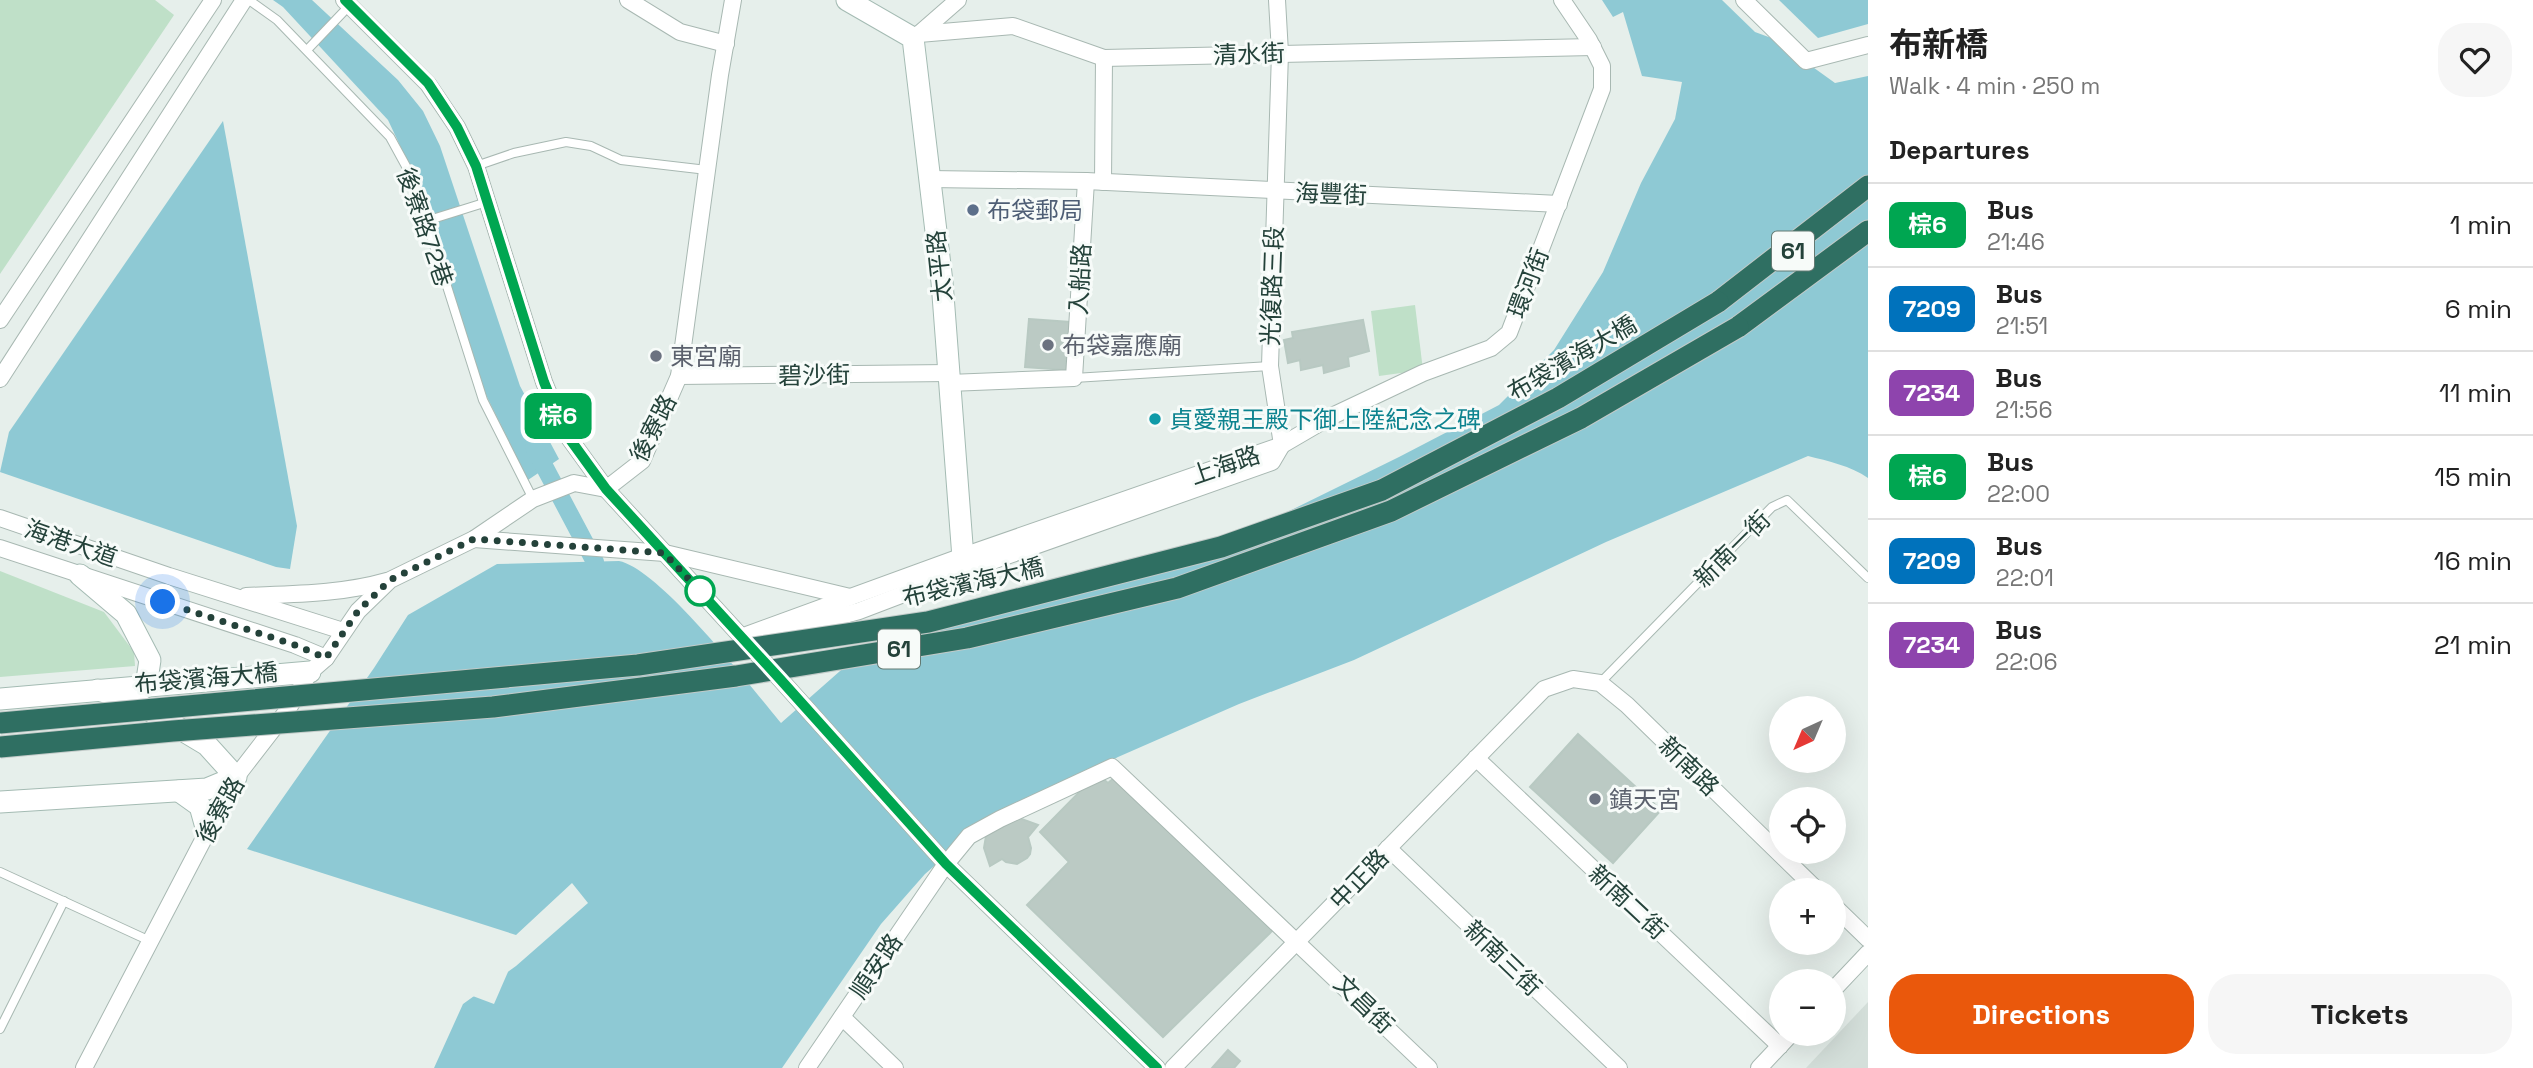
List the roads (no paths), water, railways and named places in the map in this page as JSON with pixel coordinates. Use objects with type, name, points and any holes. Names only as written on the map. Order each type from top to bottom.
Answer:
[{"type":"highway","points":[[1718,302],[1868,186]]},
{"type":"highway","name":"布袋濱海大橋","points":[[0,723],[638,665],[928,622],[1221,547],[1382,491],[1559,398],[1718,302],[1868,201]]},
{"type":"highway","name":"布袋濱海大橋","points":[[0,747],[493,707],[736,676],[967,638],[1177,588],[1391,511],[1581,418],[1738,327],[1868,231]]},
{"type":"highway","points":[[1738,327],[1868,242]]},
{"type":"street","points":[[0,320],[213,0]]},
{"type":"street","points":[[0,379],[246,0]]},
{"type":"street","points":[[628,0],[680,32],[726,44]]},
{"type":"street","name":"後寮路","points":[[84,1068],[236,776],[286,711],[310,672],[326,658],[358,611],[390,580],[474,539],[533,499],[574,483],[606,489],[642,461],[679,376],[733,0]]},
{"type":"street","points":[[847,0],[916,36],[958,0]]},
{"type":"street","name":"光復路三段","points":[[1277,0],[1280,53],[1270,366],[1282,445]]},
{"type":"street","name":"環河街","points":[[1282,445],[1330,416],[1423,373],[1491,348],[1509,333],[1602,89],[1602,66],[1593,47],[1562,0]]},
{"type":"street","points":[[1744,0],[1806,61],[1868,45]]},
{"type":"street","points":[[347,3],[428,83],[457,127],[476,166],[544,382],[559,419],[564,431],[606,489],[946,864],[1157,1068]]},
{"type":"street","name":"清水街","points":[[916,36],[1013,26],[1104,58],[1593,47]]},
{"type":"street","name":"太平路","points":[[916,36],[929,179],[942,282],[963,564]]},
{"type":"street","points":[[929,179],[1103,182],[1104,58]]},
{"type":"street","name":"入船路","points":[[1074,378],[1086,181]]},
{"type":"street","name":"海豐街","points":[[1103,182],[1559,204]]},
{"type":"street","name":"碧沙街","points":[[679,376],[949,378]]},
{"type":"street","points":[[949,378],[1074,378]]},
{"type":"street","name":"上海路","points":[[741,637],[765,638],[859,611],[963,564],[1282,445]]},
{"type":"street","name":"海港大道","points":[[0,518],[343,631]]},
{"type":"street","points":[[474,539],[664,553],[850,597]]},
{"type":"street","name":"海港大道","points":[[0,548],[295,645],[326,658]]},
{"type":"street","name":"上海路","points":[[741,637],[850,597],[963,564]]},
{"type":"street","points":[[80,575],[126,614],[150,660],[146,686]]},
{"type":"street","points":[[234,596],[311,593],[369,586],[390,580]]},
{"type":"street","points":[[0,699],[310,672]]},
{"type":"street","name":"中正路","points":[[1173,1068],[1544,689],[1573,680],[1600,683]]},
{"type":"street","name":"新南路","points":[[1600,683],[1628,705],[1805,878]]},
{"type":"street","points":[[0,802],[207,789],[236,776],[207,745],[131,700],[98,690]]},
{"type":"street","name":"新南二街","points":[[1476,758],[1769,1025]]},
{"type":"street","name":"順安路","points":[[807,1068],[946,864],[969,836],[1112,767],[1298,941]]},
{"type":"street","points":[[179,791],[200,806],[207,831]]},
{"type":"street","name":"新南三街","points":[[1388,848],[1619,1068]]},
{"type":"street","points":[[1846,918],[1868,939]]},
{"type":"street","name":"文昌街","points":[[1298,941],[1429,1068]]},
{"type":"street","points":[[1846,976],[1868,953]]},
{"type":"street","points":[[842,1017],[895,1068]]},
{"type":"street","points":[[1759,1068],[1780,1046]]},
{"type":"lane","name":"後寮路72巷","points":[[246,0],[277,20],[390,137],[413,179],[483,400],[533,499]]},
{"type":"lane","points":[[307,50],[347,3]]},
{"type":"lane","points":[[476,166],[514,153],[566,142],[591,146],[621,160],[707,170]]},
{"type":"lane","points":[[426,221],[487,202]]},
{"type":"lane","points":[[1074,378],[1270,366]]},
{"type":"lane","name":"新南一街","points":[[1600,683],[1772,507],[1787,499],[1868,578]]},
{"type":"lane","points":[[0,872],[150,941]]},
{"type":"lane","points":[[0,1029],[64,901]]},
{"type":"water","points":[[273,0],[312,0],[398,80],[423,111],[440,146],[520,386],[559,459],[528,480],[486,395],[420,188],[388,120],[283,7]]},
{"type":"water","points":[[1602,0],[1722,0],[1755,32],[1774,39],[1835,83],[1868,76],[1868,478],[1847,467],[1808,456],[1606,542],[1354,660],[1239,704],[1118,757],[969,836],[925,874],[881,924],[782,1068],[434,1068],[463,1004],[516,966],[588,903],[572,883],[516,935],[247,849],[408,615],[497,564],[619,561],[637,569],[680,606],[781,723],[865,649],[1067,588],[1273,519],[1499,405],[1554,350],[1603,272],[1641,183],[1675,119],[1682,82],[1642,76],[1623,12],[1613,17]]},
{"type":"water","points":[[1779,0],[1868,0],[1868,24],[1818,38]]},
{"type":"water","points":[[223,121],[297,526],[290,569],[276,567],[0,472],[9,432]]},
{"type":"waterway","points":[[534,447],[595,562]]},
{"type":"place","name":"布袋郵局","points":[[973,210]]},
{"type":"place","name":"布袋嘉應廟","points":[[1048,345]]},
{"type":"place","name":"東宮廟","points":[[656,356]]},
{"type":"place","name":"貞愛親王殿下御上陸紀念之碑","points":[[1155,419]]},
{"type":"place","name":"鎮天宮","points":[[1595,799]]}]
